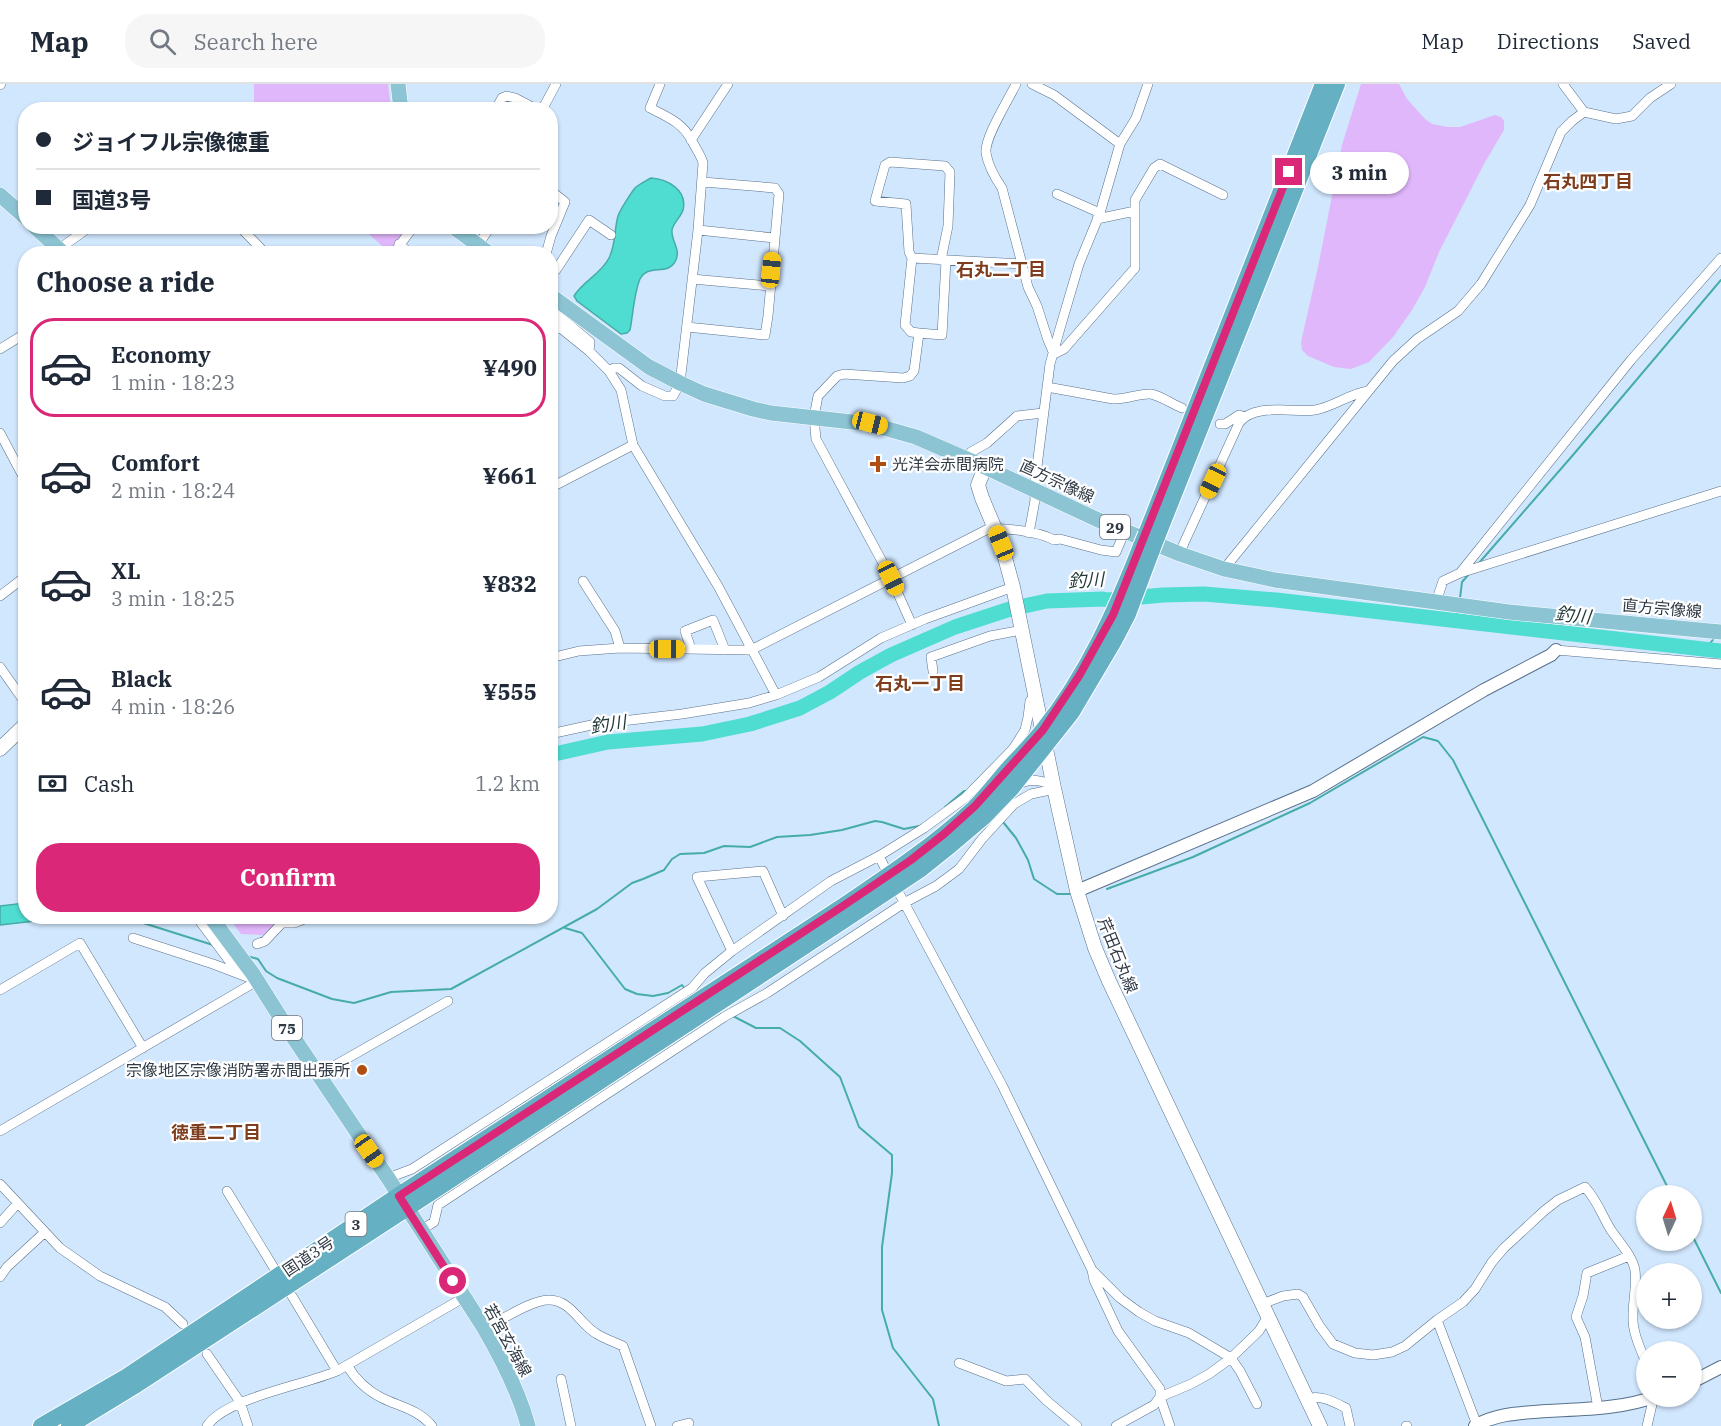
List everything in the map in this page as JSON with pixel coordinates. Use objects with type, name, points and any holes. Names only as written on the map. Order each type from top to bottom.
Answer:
[{"type":"highway","name":"国道3号","points":[[41,1426],[126,1377],[403,1202],[720,994],[921,869],[984,817],[1011,789],[1045,738],[1079,676],[1120,614],[1323,84]]},
{"type":"highway","name":"国道3号","points":[[1149,542],[1337,84]]},
{"type":"highway","name":"国道3号","points":[[720,994],[911,860],[975,806],[1045,738]]},
{"type":"highway","name":"国道3号","points":[[69,1426],[133,1387],[403,1202]]},
{"type":"main road","points":[[398,84],[400,102]]},
{"type":"main road","points":[[0,195],[18,211]]},
{"type":"main road","points":[[43,234],[56,246]]},
{"type":"main road","points":[[461,234],[474,246]]},
{"type":"main road","name":"直方宗像線","points":[[558,301],[649,367],[704,394],[753,409],[870,423],[916,437],[1125,531],[1224,569],[1275,580],[1519,613],[1721,632]]},
{"type":"main road","name":"芹田石丸線","points":[[985,467],[978,485],[1001,543],[1013,589],[1077,891],[1095,948],[1320,1426]]},
{"type":"main road","points":[[0,749],[18,732]]},
{"type":"main road","name":"若宮玄海線","points":[[210,924],[223,933],[422,1230],[498,1352],[528,1426]]},
{"type":"street","points":[[545,102],[556,84]]},
{"type":"street","points":[[609,371],[619,368],[642,386],[665,396],[673,396],[680,383],[698,230],[703,164],[690,135],[676,120],[650,108],[660,84]]},
{"type":"street","points":[[692,140],[728,84]]},
{"type":"street","points":[[1016,84],[990,135],[986,152],[994,177],[1002,188],[1028,287],[1054,354]]},
{"type":"street","points":[[1032,84],[1054,95],[1120,144]]},
{"type":"street","points":[[1029,533],[1035,500],[1034,490],[1050,364],[1079,264],[1099,216],[1120,144],[1136,118],[1148,84]]},
{"type":"street","points":[[1563,84],[1584,112],[1616,119],[1632,116],[1650,98],[1671,84]]},
{"type":"street","points":[[500,102],[507,96],[523,102]]},
{"type":"street","points":[[1224,569],[1393,361],[1417,339],[1458,311],[1481,284],[1530,205],[1561,132],[1584,112]]},
{"type":"street","points":[[890,162],[945,166],[950,172],[944,260],[942,336],[911,332],[905,325],[912,258],[909,252],[906,204],[874,201],[885,165],[890,162]]},
{"type":"street","points":[[1054,354],[1064,349],[1135,268],[1136,200],[1154,168],[1160,164],[1223,195]]},
{"type":"street","points":[[687,327],[765,335],[779,194],[775,189],[703,182]]},
{"type":"street","points":[[1057,194],[1099,216],[1136,212]]},
{"type":"street","points":[[558,196],[565,202],[558,219]]},
{"type":"street","points":[[558,267],[589,220],[611,235]]},
{"type":"street","points":[[698,230],[775,238]]},
{"type":"street","points":[[68,246],[82,234]]},
{"type":"street","points":[[247,234],[258,246]]},
{"type":"street","points":[[401,246],[399,244],[407,234]]},
{"type":"street","points":[[912,258],[1022,264]]},
{"type":"street","points":[[1460,573],[1631,360],[1721,258]]},
{"type":"street","points":[[692,279],[770,286]]},
{"type":"street","points":[[558,315],[590,342],[589,351]]},
{"type":"street","points":[[558,327],[589,351],[609,371],[621,390],[633,445],[718,586],[776,695]]},
{"type":"street","points":[[912,625],[891,578],[816,439],[814,417],[818,396],[837,376],[844,374],[903,378],[910,376],[914,370],[919,333]]},
{"type":"street","points":[[0,350],[18,338]]},
{"type":"street","points":[[1047,387],[1122,400],[1148,394],[1182,408]]},
{"type":"street","points":[[1220,424],[1225,424],[1239,415],[1244,417],[1271,410],[1313,410],[1357,392],[1368,390]]},
{"type":"street","points":[[968,460],[971,452],[987,442],[1017,416],[1043,413]]},
{"type":"street","points":[[1180,554],[1239,423],[1244,417]]},
{"type":"street","points":[[0,433],[18,467]]},
{"type":"street","points":[[558,484],[633,445]]},
{"type":"street","points":[[1436,602],[1443,581],[1460,573],[1721,491]]},
{"type":"street","points":[[558,656],[579,651],[620,648],[751,650],[988,530],[1029,533],[1116,552],[1125,531]]},
{"type":"street","points":[[583,581],[615,631],[620,648]]},
{"type":"street","points":[[0,596],[18,582]]},
{"type":"street","points":[[558,732],[596,724],[749,703],[776,695],[819,677],[881,638],[1013,589]]},
{"type":"street","points":[[691,649],[684,632],[713,620],[725,650]]},
{"type":"street","points":[[933,670],[931,657],[990,636],[1022,630]]},
{"type":"street","points":[[1077,891],[1313,791],[1485,690],[1551,655],[1556,650],[1721,664]]},
{"type":"street","points":[[0,667],[18,693]]},
{"type":"street","points":[[388,1178],[412,1169],[692,988],[732,951],[831,881],[879,856],[924,828],[965,798],[1013,749],[1025,730],[1030,701],[1036,695]]},
{"type":"street","points":[[422,1230],[434,1222],[438,1204],[724,1017],[767,993],[902,899],[936,886],[959,869],[982,839],[1014,804],[1031,794],[1054,788],[1050,784],[1039,781],[1026,781],[1011,789]]},
{"type":"street","points":[[879,856],[885,870]]},
{"type":"street","points":[[732,951],[697,877],[763,872],[783,916]]},
{"type":"street","points":[[902,899],[1002,1085],[1092,1270],[1094,1280],[1118,1331],[1160,1389],[1160,1397],[1170,1426]]},
{"type":"street","points":[[209,924],[250,976]]},
{"type":"street","points":[[257,944],[265,941],[281,924]]},
{"type":"street","points":[[133,938],[250,976]]},
{"type":"street","points":[[0,990],[80,943],[143,1048]]},
{"type":"street","points":[[0,1131],[143,1048],[250,976]]},
{"type":"street","points":[[318,1075],[448,1001]]},
{"type":"street","points":[[0,1184],[60,1248],[100,1276],[165,1307],[183,1324]]},
{"type":"street","points":[[1116,1426],[1154,1405],[1160,1397],[1209,1374],[1231,1358],[1258,1331],[1265,1310],[1283,1296],[1298,1294],[1304,1297],[1319,1325],[1333,1344],[1355,1353],[1373,1355],[1392,1352],[1406,1346],[1463,1302],[1475,1289],[1492,1262],[1515,1236],[1558,1200],[1585,1187],[1594,1197],[1634,1266],[1636,1281],[1632,1318],[1638,1341]]},
{"type":"street","points":[[227,1191],[274,1268]]},
{"type":"street","points":[[0,1223],[18,1203]]},
{"type":"street","points":[[0,1277],[45,1232]]},
{"type":"street","points":[[1598,1408],[1585,1337],[1576,1317],[1587,1273],[1629,1256]]},
{"type":"street","points":[[1092,1270],[1120,1298],[1139,1312],[1155,1321],[1189,1333],[1231,1358],[1257,1404]]},
{"type":"street","points":[[292,1296],[337,1371]]},
{"type":"street","points":[[207,1426],[212,1419],[240,1402],[337,1371],[464,1298]]},
{"type":"street","points":[[484,1328],[530,1305],[547,1300],[559,1301],[595,1334],[623,1346],[651,1426]]},
{"type":"street","points":[[1437,1320],[1476,1425],[1517,1413],[1616,1407],[1636,1402]]},
{"type":"street","points":[[207,1354],[240,1402],[249,1426]]},
{"type":"street","points":[[959,1363],[1006,1381],[1025,1379],[1077,1426]]},
{"type":"street","points":[[347,1365],[369,1389],[382,1398],[413,1410],[432,1426]]},
{"type":"street","points":[[1702,1377],[1721,1367]]},
{"type":"street","points":[[561,1379],[571,1426]]},
{"type":"street","points":[[1307,1399],[1314,1396],[1346,1408],[1350,1426]]},
{"type":"street","points":[[1647,1426],[1652,1407]]},
{"type":"street","points":[[677,1426],[689,1423]]},
{"type":"shaded area","points":[[254,84],[388,84],[390,102],[254,102]]},
{"type":"shaded area","points":[[1361,84],[1399,84],[1407,99],[1432,124],[1460,127],[1495,115],[1504,121],[1504,130],[1439,252],[1425,287],[1412,310],[1393,337],[1369,362],[1351,369],[1334,367],[1308,356],[1302,350],[1301,342],[1342,145]]},
{"type":"shaded area","points":[[651,178],[675,187],[684,203],[681,215],[672,230],[677,257],[672,266],[643,274],[635,297],[630,330],[621,334],[577,301],[574,296],[606,264],[613,248],[621,210],[635,188]]},
{"type":"shaded area","points":[[369,234],[403,234],[394,246],[382,246]]},
{"type":"shaded area","points":[[18,904],[18,923],[0,925],[0,906]]},
{"type":"shaded area","points":[[233,924],[277,924],[263,935],[241,934]]},
{"type":"waterway","points":[[1479,563],[1721,280]]},
{"type":"waterway","points":[[1460,598],[1462,582],[1469,574]]},
{"type":"waterway","name":"釣川","points":[[558,753],[608,742],[702,734],[750,724],[800,708],[891,655],[955,627],[1010,609],[1047,601],[1204,594],[1276,600],[1721,651]]},
{"type":"waterway","points":[[1456,622],[1458,610]]},
{"type":"waterway","points":[[1705,650],[1715,637]]},
{"type":"waterway","points":[[1107,889],[1193,857],[1310,803],[1423,737],[1438,741],[1453,760],[1666,1185]]},
{"type":"waterway","points":[[945,807],[967,791]]},
{"type":"waterway","points":[[247,956],[258,959],[266,971],[277,978],[332,999],[354,1003],[391,992],[451,989],[597,909],[632,883],[664,870],[672,859],[680,854],[704,853],[724,846],[750,847],[777,837],[842,830],[875,821],[904,829],[919,826]]},
{"type":"waterway","points":[[1003,822],[1016,838],[1028,860],[1034,879],[1057,894],[1072,894]]},
{"type":"waterway","points":[[146,924],[213,945]]},
{"type":"waterway","points":[[565,928],[582,933],[625,989],[637,994],[653,996],[668,993],[682,985],[686,990]]},
{"type":"waterway","points":[[733,1016],[756,1028],[780,1028],[800,1041],[840,1077],[859,1127],[892,1155],[892,1173],[882,1247],[882,1310],[893,1348],[933,1399],[939,1426]]},
{"type":"waterway","points":[[1700,1251],[1721,1293]]},
{"type":"place","name":"光洋会赤間病院","points":[[878,464]]},
{"type":"place","name":"宗像地区宗像消防署赤間出張所","points":[[362,1070]]},
{"type":"district","name":"石丸四丁目","points":[[1588,181]]},
{"type":"district","name":"石丸二丁目","points":[[1001,269]]},
{"type":"district","name":"石丸一丁目","points":[[920,683]]},
{"type":"district","name":"徳重二丁目","points":[[216,1132]]},
{"type":"route","points":[[453,1281],[399,1196],[911,860],[975,806],[1043,730],[1092,656],[1113,615],[1289,172]]}]
